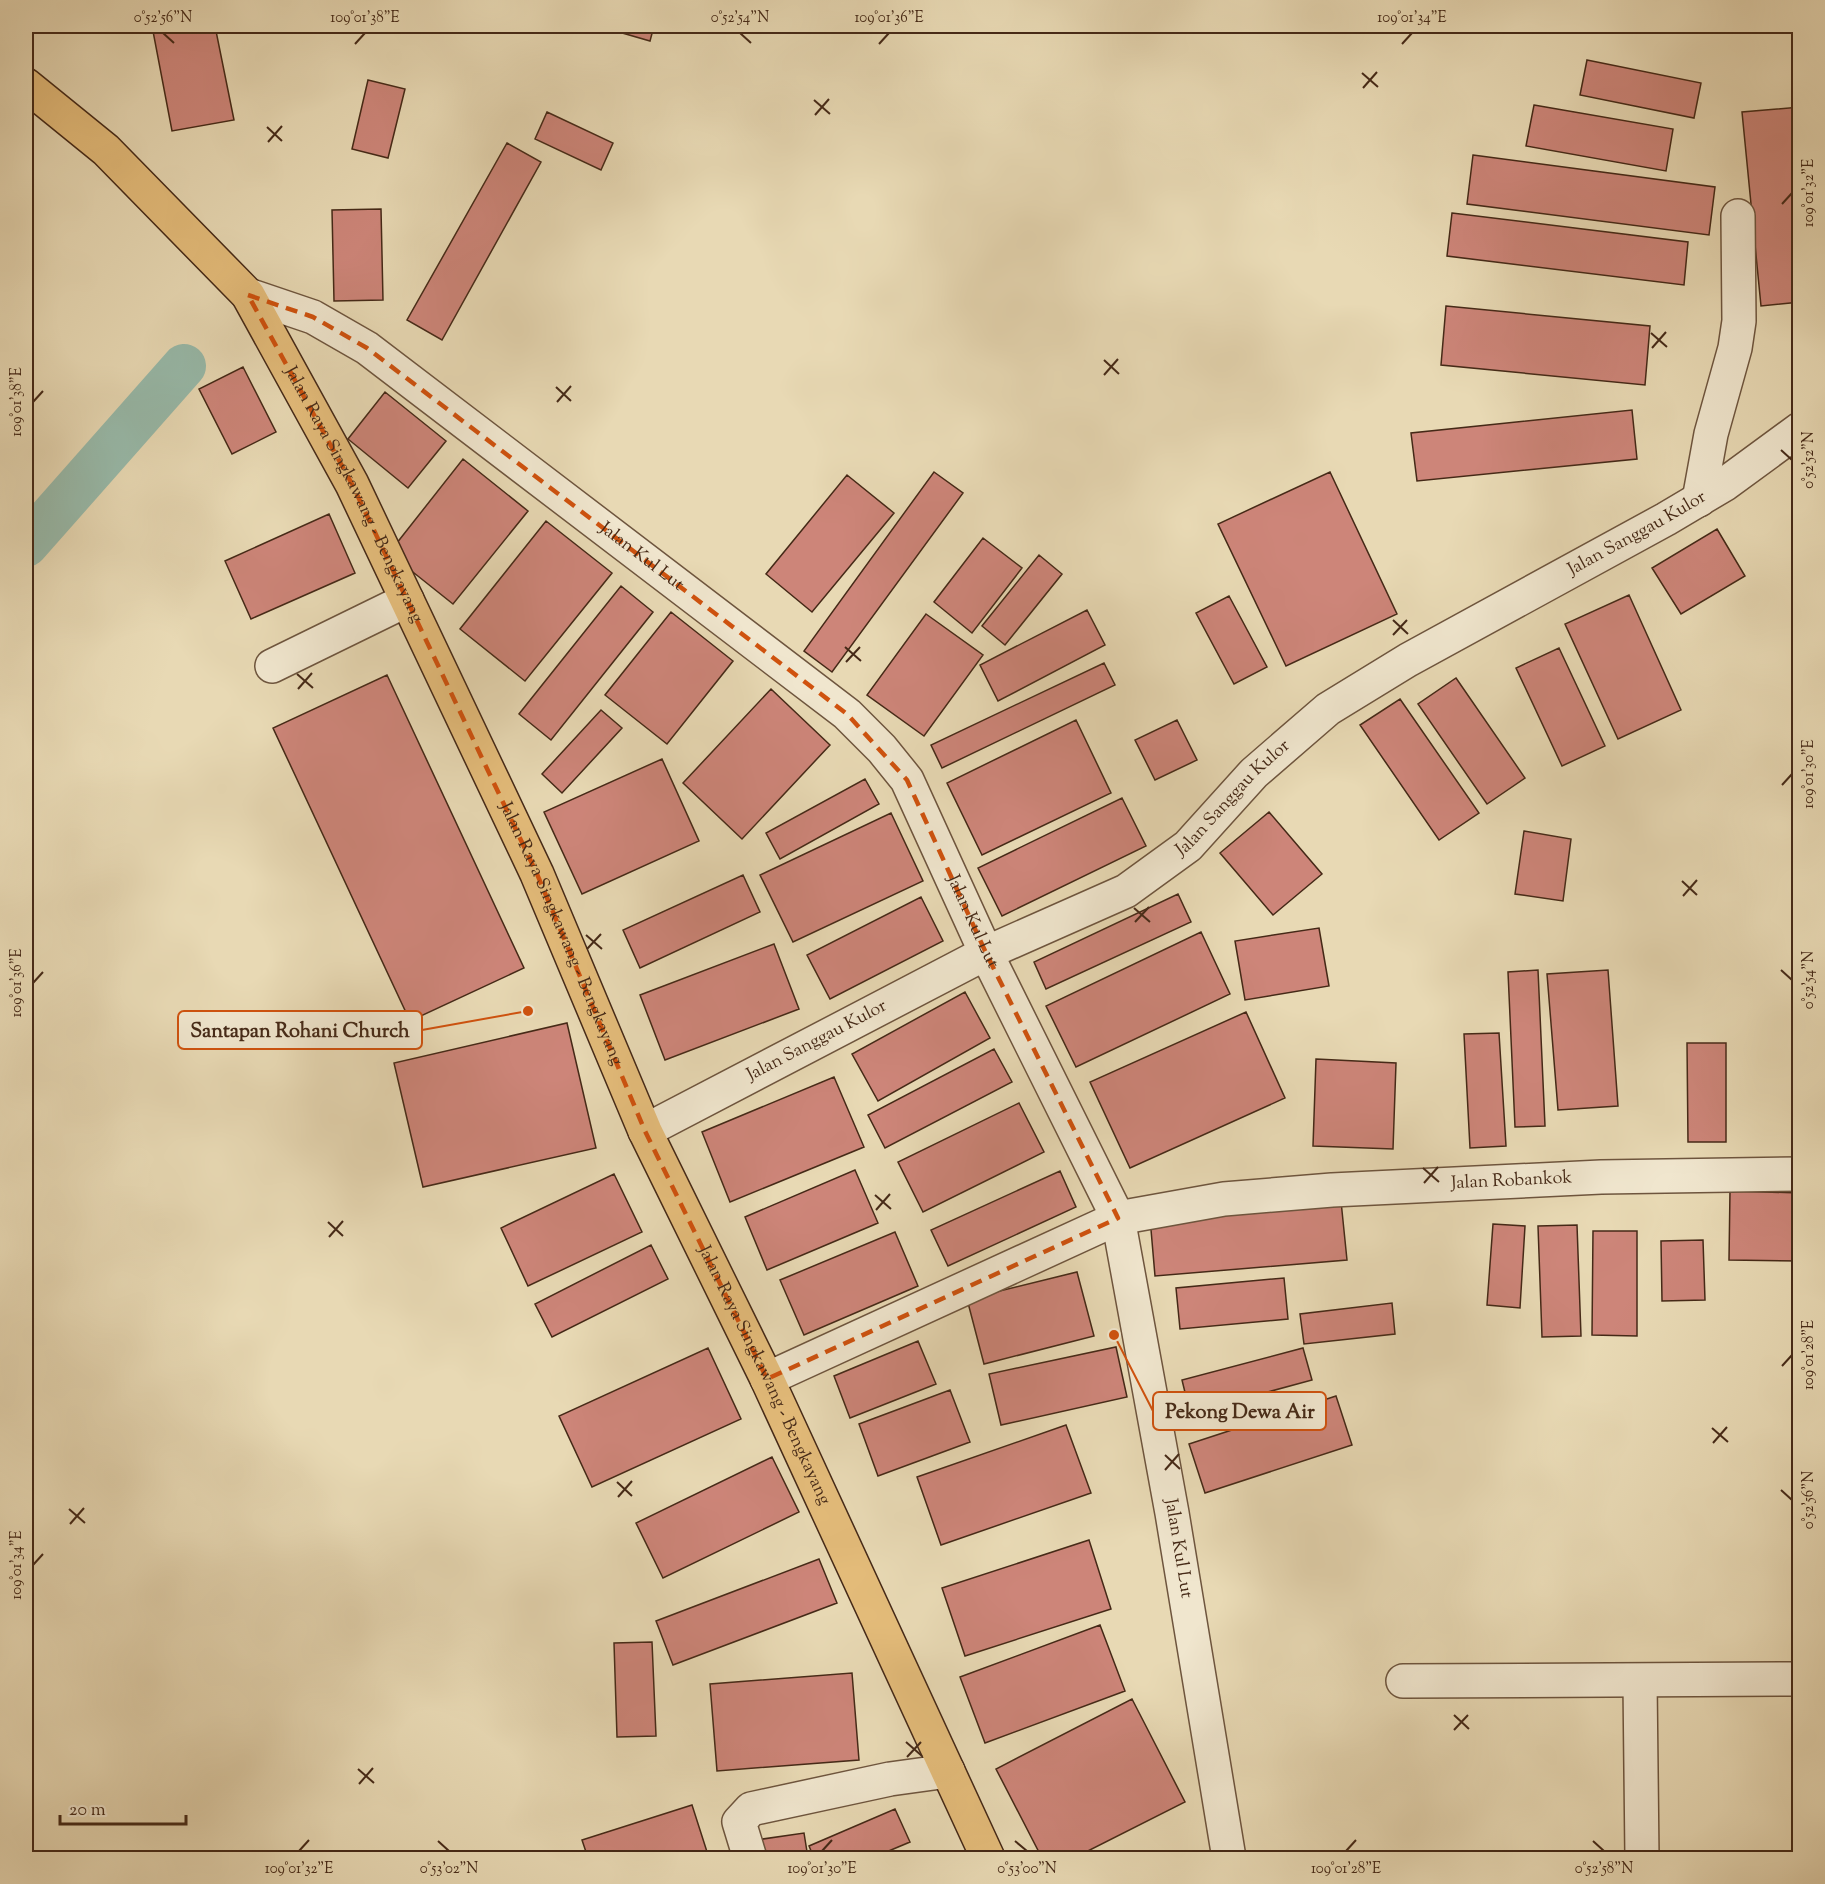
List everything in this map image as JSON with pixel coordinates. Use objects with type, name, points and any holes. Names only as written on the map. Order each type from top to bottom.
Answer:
[{"type":"main road","name":"Jalan Raya Singkawang - Bengkayang","points":[[26,85],[106,150],[248,295],[352,484],[537,874],[645,1131],[767,1379],[988,1858]]},
{"type":"street","points":[[1699,500],[1711,434],[1735,348],[1739,321],[1738,216]]},
{"type":"street","name":"Jalan Kul Lut","points":[[248,295],[313,317],[367,348],[847,714],[882,749],[907,780],[986,953],[1118,1218],[1172,1513],[1228,1858]]},
{"type":"street","name":"Jalan Sanggau Kulor","points":[[645,1131],[986,953],[1126,891],[1188,846],[1254,773],[1328,709],[1364,686],[1699,500],[1770,453],[1800,429]]},
{"type":"street","points":[[272,666],[407,600]]},
{"type":"street","name":"Jalan Robankok","points":[[767,1379],[1118,1218],[1224,1199],[1332,1190],[1601,1177],[1800,1174]]},
{"type":"street","points":[[1403,1681],[1800,1679]]},
{"type":"street","points":[[1640,1681],[1642,1858]]},
{"type":"street","points":[[750,1858],[739,1822],[751,1809],[890,1779],[948,1771]]},
{"type":"highlighted area","points":[[248,295],[313,317],[367,348],[847,714],[907,780],[986,953],[1118,1218],[767,1379],[645,1131],[537,874],[352,484]]},
{"type":"building","points":[[152,26],[215,26],[234,120],[172,131]]},
{"type":"building","points":[[598,26],[654,26],[650,41]]},
{"type":"building","points":[[1587,60],[1701,83],[1694,118],[1580,95]]},
{"type":"building","points":[[368,80],[405,89],[388,158],[352,149]]},
{"type":"building","points":[[1534,105],[1673,129],[1666,171],[1526,146]]},
{"type":"building","points":[[1800,107],[1800,302],[1761,306],[1742,112]]},
{"type":"building","points":[[547,112],[613,143],[601,170],[535,139]]},
{"type":"building","points":[[507,143],[541,162],[442,340],[407,320]]},
{"type":"building","points":[[1473,155],[1715,187],[1709,235],[1467,204]]},
{"type":"building","points":[[381,209],[383,300],[334,301],[332,210]]},
{"type":"building","points":[[1452,213],[1688,242],[1684,285],[1447,256]]},
{"type":"building","points":[[1446,306],[1650,326],[1645,385],[1441,365]]},
{"type":"building","points":[[243,367],[276,432],[232,454],[199,389]]},
{"type":"building","points":[[385,392],[446,441],[408,488],[348,439]]},
{"type":"building","points":[[1632,410],[1637,459],[1417,481],[1411,433]]},
{"type":"building","points":[[463,459],[528,511],[453,604],[389,553]]},
{"type":"building","points":[[934,472],[963,493],[832,672],[804,651]]},
{"type":"building","points":[[1330,472],[1397,614],[1286,666],[1218,524]]},
{"type":"building","points":[[847,475],[894,513],[812,612],[766,574]]},
{"type":"building","points":[[329,514],[355,573],[251,619],[225,561]]},
{"type":"building","points":[[546,521],[612,573],[525,681],[460,629]]},
{"type":"building","points":[[1717,529],[1745,576],[1681,614],[1652,568]]},
{"type":"building","points":[[983,538],[1022,568],[972,633],[934,602]]},
{"type":"building","points":[[1039,555],[1062,574],[1005,645],[982,626]]},
{"type":"building","points":[[621,586],[653,612],[551,740],[519,714]]},
{"type":"building","points":[[1629,595],[1681,710],[1618,739],[1565,624]]},
{"type":"building","points":[[1229,596],[1267,667],[1234,684],[1196,613]]},
{"type":"building","points":[[1087,610],[1105,645],[998,701],[980,665]]},
{"type":"building","points":[[671,612],[733,661],[667,744],[605,695]]},
{"type":"building","points":[[926,614],[983,655],[924,736],[867,695]]},
{"type":"building","points":[[1559,648],[1605,746],[1562,766],[1516,668]]},
{"type":"building","points":[[1104,663],[1115,685],[942,768],[931,745]]},
{"type":"building","points":[[387,675],[524,968],[410,1021],[273,728]]},
{"type":"building","points":[[1456,678],[1525,778],[1487,804],[1418,704]]},
{"type":"building","points":[[771,689],[830,745],[742,839],[683,783]]},
{"type":"building","points":[[1400,699],[1479,813],[1439,840],[1360,725]]},
{"type":"building","points":[[601,710],[622,728],[562,793],[542,774]]},
{"type":"building","points":[[1076,720],[1111,793],[982,855],[947,783]]},
{"type":"building","points":[[1177,720],[1197,760],[1155,780],[1135,740]]},
{"type":"building","points":[[662,759],[699,841],[582,894],[544,812]]},
{"type":"building","points":[[865,779],[879,804],[780,859],[766,833]]},
{"type":"building","points":[[1122,798],[1146,846],[1002,916],[978,868]]},
{"type":"building","points":[[1269,812],[1322,874],[1273,915],[1220,853]]},
{"type":"building","points":[[891,813],[923,881],[793,942],[760,875]]},
{"type":"building","points":[[1524,831],[1571,839],[1563,901],[1515,894]]},
{"type":"building","points":[[743,875],[760,912],[640,968],[623,930]]},
{"type":"building","points":[[1178,894],[1191,922],[1046,989],[1034,962]]},
{"type":"building","points":[[921,897],[943,941],[830,999],[807,955]]},
{"type":"building","points":[[1319,928],[1329,986],[1245,1000],[1235,941]]},
{"type":"building","points":[[1201,932],[1230,994],[1076,1067],[1046,1006]]},
{"type":"building","points":[[774,944],[799,1009],[665,1060],[640,995]]},
{"type":"building","points":[[1538,970],[1545,1126],[1515,1127],[1508,972]]},
{"type":"building","points":[[1608,970],[1618,1106],[1558,1110],[1547,974]]},
{"type":"building","points":[[965,992],[990,1038],[878,1101],[852,1054]]},
{"type":"building","points":[[1246,1012],[1285,1098],[1130,1168],[1090,1082]]},
{"type":"building","points":[[567,1023],[596,1148],[423,1187],[394,1063]]},
{"type":"building","points":[[1499,1033],[1506,1146],[1470,1148],[1464,1034]]},
{"type":"building","points":[[1687,1043],[1726,1043],[1726,1142],[1688,1142]]},
{"type":"building","points":[[994,1049],[1012,1082],[885,1148],[868,1115]]},
{"type":"building","points":[[1316,1059],[1396,1063],[1393,1149],[1313,1146]]},
{"type":"building","points":[[834,1077],[864,1147],[730,1202],[702,1132]]},
{"type":"building","points":[[1019,1103],[1044,1152],[923,1212],[898,1162]]},
{"type":"building","points":[[855,1170],[878,1223],[767,1270],[745,1217]]},
{"type":"building","points":[[1060,1171],[1076,1207],[948,1266],[931,1230]]},
{"type":"building","points":[[614,1174],[642,1232],[528,1286],[501,1228]]},
{"type":"building","points":[[1730,1191],[1800,1193],[1800,1261],[1729,1260]]},
{"type":"building","points":[[1341,1201],[1347,1260],[1155,1276],[1150,1218]]},
{"type":"building","points":[[1493,1224],[1525,1226],[1520,1308],[1487,1305]]},
{"type":"building","points":[[1577,1225],[1581,1336],[1542,1337],[1538,1226]]},
{"type":"building","points":[[1593,1231],[1637,1231],[1637,1336],[1592,1335]]},
{"type":"building","points":[[895,1232],[918,1286],[804,1335],[780,1280]]},
{"type":"building","points":[[1703,1240],[1705,1300],[1662,1301],[1661,1241]]},
{"type":"building","points":[[651,1245],[668,1279],[552,1337],[535,1304]]},
{"type":"building","points":[[1077,1272],[1094,1336],[984,1364],[967,1299]]},
{"type":"building","points":[[1284,1278],[1288,1319],[1180,1329],[1176,1288]]},
{"type":"building","points":[[1392,1303],[1395,1334],[1304,1344],[1300,1314]]},
{"type":"building","points":[[918,1341],[936,1384],[850,1418],[834,1376]]},
{"type":"building","points":[[1116,1347],[1127,1397],[1001,1425],[989,1374]]},
{"type":"building","points":[[708,1348],[741,1419],[592,1487],[559,1416]]},
{"type":"building","points":[[1303,1348],[1312,1380],[1190,1413],[1182,1380]]},
{"type":"building","points":[[950,1390],[970,1442],[878,1476],[859,1424]]},
{"type":"building","points":[[1336,1396],[1352,1445],[1205,1493],[1189,1444]]},
{"type":"building","points":[[1066,1425],[1091,1493],[941,1545],[917,1477]]},
{"type":"building","points":[[772,1457],[799,1512],[663,1578],[636,1523]]},
{"type":"building","points":[[1089,1540],[1111,1609],[965,1656],[942,1588]]},
{"type":"building","points":[[819,1559],[837,1603],[673,1665],[656,1621]]},
{"type":"building","points":[[1100,1625],[1125,1691],[985,1743],[960,1677]]},
{"type":"building","points":[[652,1642],[656,1736],[617,1737],[614,1643]]},
{"type":"building","points":[[852,1673],[859,1760],[717,1771],[710,1684]]},
{"type":"building","points":[[1132,1699],[1185,1802],[1074,1858],[1042,1858],[996,1769]]},
{"type":"building","points":[[692,1805],[709,1858],[588,1858],[582,1840]]},
{"type":"building","points":[[895,1809],[910,1842],[872,1858],[814,1858],[809,1846]]},
{"type":"building","points":[[804,1833],[808,1858],[759,1858],[756,1840]]},
{"type":"waterway","points":[[26,545],[184,366]]},
{"type":"place","name":"Santapan Rohani Church","points":[[528,1011]]},
{"type":"place","name":"Pekong Dewa Air","points":[[1114,1335]]}]
